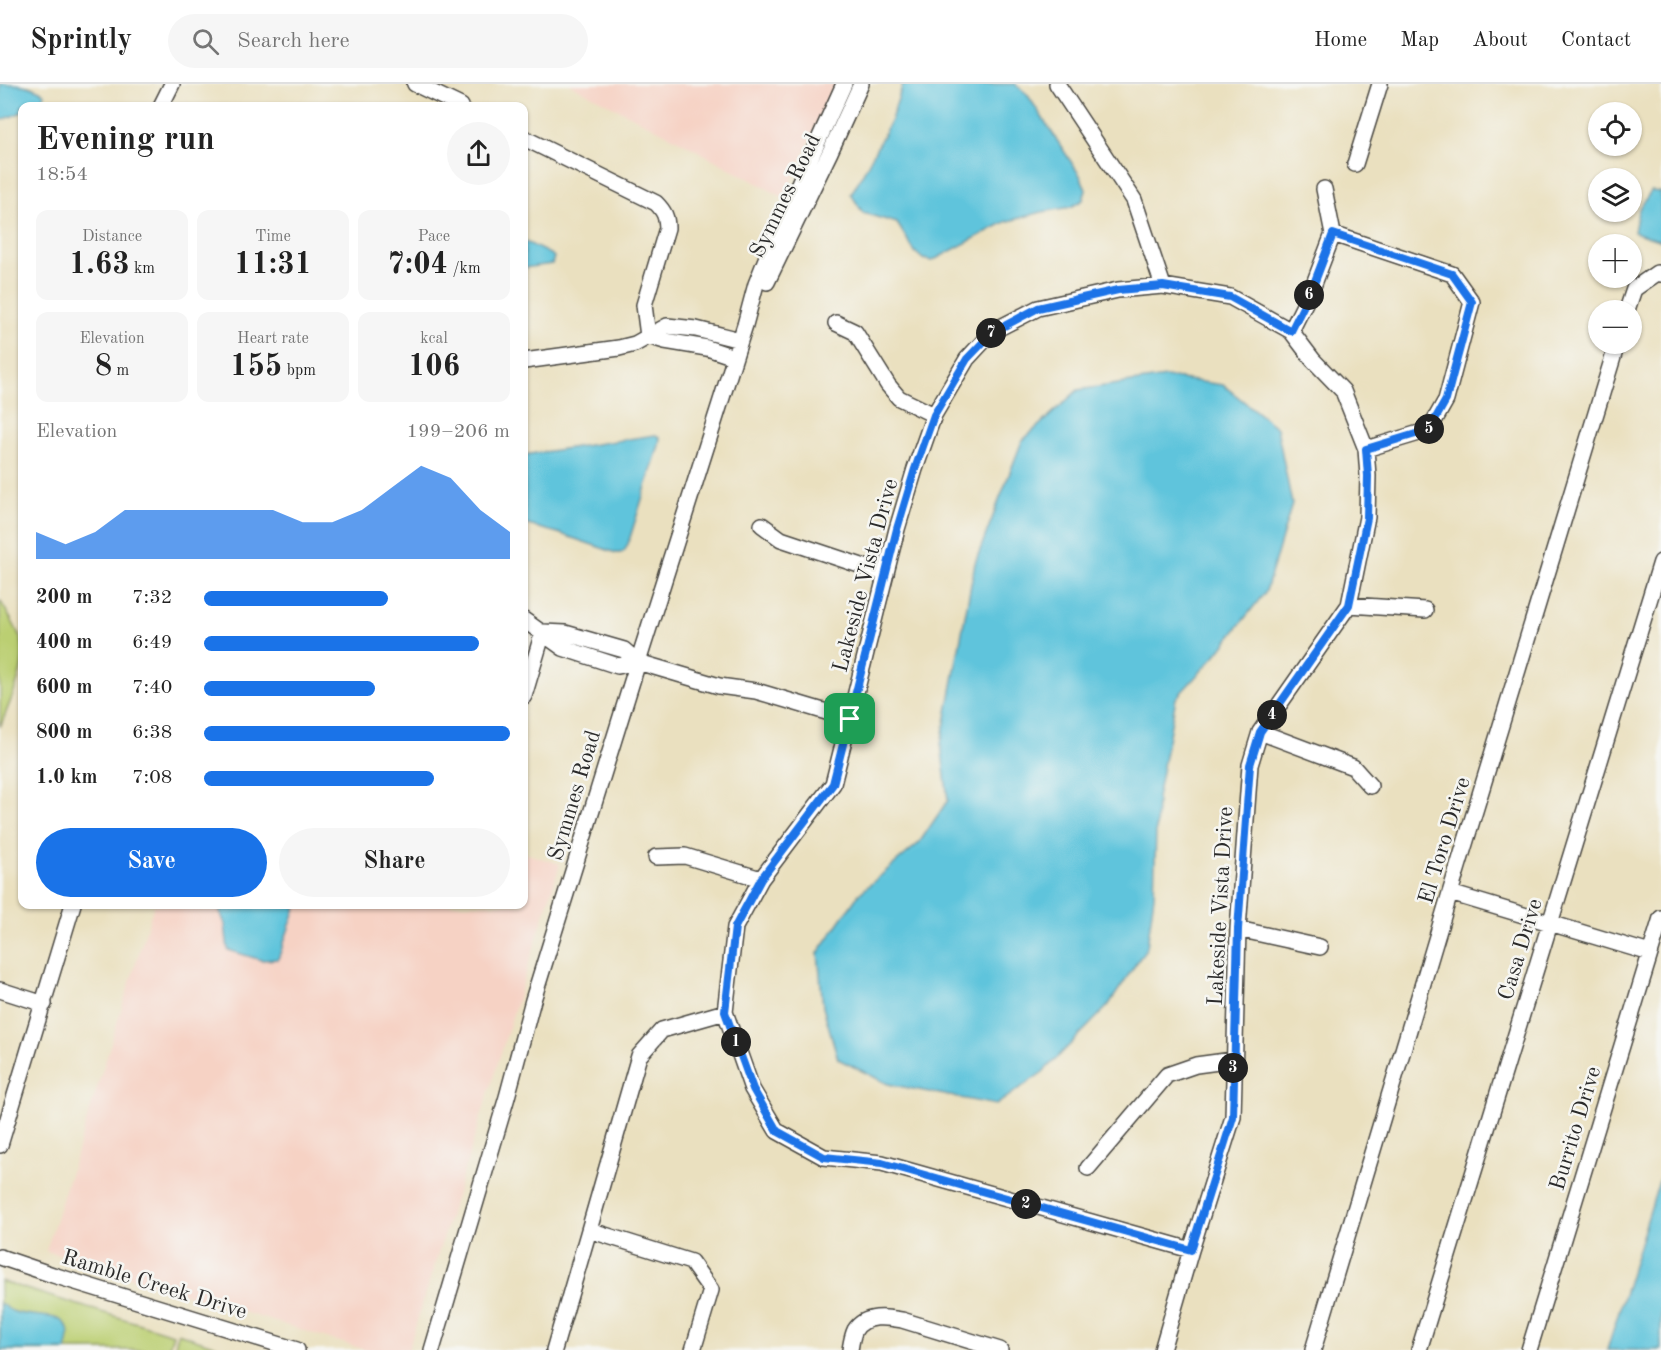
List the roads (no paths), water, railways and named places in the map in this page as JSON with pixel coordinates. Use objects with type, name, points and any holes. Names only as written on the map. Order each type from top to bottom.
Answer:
[{"type":"street","points":[[163,102],[172,84]]},
{"type":"street","points":[[415,84],[452,102]]},
{"type":"street","name":"Symmes Road","points":[[746,325],[756,284],[776,234],[844,84]]},
{"type":"street","name":"Symmes Road","points":[[432,1350],[507,1097],[533,1000],[734,357],[746,325],[861,84]]},
{"type":"street","points":[[1057,84],[1134,200],[1163,286]]},
{"type":"street","points":[[1355,164],[1380,84]]},
{"type":"street","points":[[528,140],[656,203],[662,209],[667,218],[667,228],[644,305],[648,336]]},
{"type":"street","points":[[1291,331],[1312,289],[1333,234],[1324,189]]},
{"type":"street","points":[[1333,234],[1452,274],[1472,302],[1446,400],[1429,430],[1366,449]]},
{"type":"street","points":[[1631,300],[1634,288],[1657,273],[1661,274]]},
{"type":"street","name":"Lakeside Vista Drive","points":[[1162,1350],[1233,1117],[1238,929],[1250,765],[1260,732],[1349,605],[1367,518],[1368,476],[1366,449],[1343,391],[1313,360],[1291,331],[1230,297],[1163,286],[1118,290],[1038,308],[993,332],[967,359],[934,415],[897,529],[833,784],[761,879],[735,927],[725,1012],[753,1089],[777,1131],[824,1157],[882,1163],[1191,1250]]},
{"type":"street","points":[[837,323],[855,333],[888,385],[899,398],[934,415]]},
{"type":"street","points":[[528,360],[619,348],[635,344],[667,326],[696,328],[740,340]]},
{"type":"street","points":[[648,336],[707,348],[734,357]]},
{"type":"street","name":"El Toro Drive","points":[[1313,1350],[1614,354]]},
{"type":"street","points":[[762,525],[782,539],[886,574]]},
{"type":"street","name":"Casa Drive","points":[[1419,1350],[1661,561]]},
{"type":"street","points":[[1349,605],[1425,610]]},
{"type":"street","points":[[528,623],[563,648],[618,666],[638,662],[719,686],[756,691],[850,719]]},
{"type":"street","points":[[528,683],[543,632]]},
{"type":"street","points":[[1260,732],[1353,767],[1371,786]]},
{"type":"street","points":[[656,857],[685,856],[761,879]]},
{"type":"street","points":[[1450,893],[1650,953]]},
{"type":"street","points":[[0,1145],[72,909]]},
{"type":"street","name":"Burrito Drive","points":[[1529,1350],[1661,918]]},
{"type":"street","points":[[1238,929],[1320,947]]},
{"type":"street","points":[[0,990],[44,1004]]},
{"type":"street","points":[[554,1350],[639,1056],[662,1030],[725,1012]]},
{"type":"street","points":[[1088,1168],[1167,1075],[1196,1065],[1233,1060]]},
{"type":"street","points":[[589,1230],[691,1262],[711,1290],[693,1350]]},
{"type":"street","name":"Ramble Creek Drive","points":[[0,1257],[297,1350]]},
{"type":"street","points":[[850,1350],[856,1330],[865,1322],[888,1317],[1000,1350]]},
{"type":"water","points":[[0,84],[29,86],[45,94],[41,102],[18,102],[18,114],[0,121]]},
{"type":"water","points":[[903,84],[1015,84],[1027,94],[1081,177],[1086,190],[1083,200],[1071,207],[1005,222],[932,261],[923,259],[915,252],[897,223],[863,213],[851,194],[891,120]]},
{"type":"water","points":[[1651,191],[1661,192],[1661,241],[1634,232],[1636,222],[1642,222],[1642,205]]},
{"type":"water","points":[[528,243],[552,255],[554,257],[552,264],[528,267]]},
{"type":"water","points":[[1166,377],[1223,385],[1277,428],[1292,504],[1266,591],[1216,655],[1176,698],[1157,798],[1154,896],[1147,947],[1108,1006],[1043,1072],[996,1105],[888,1084],[838,1059],[823,1007],[818,953],[859,894],[919,843],[948,800],[941,744],[975,563],[1022,441],[1078,390]]},
{"type":"water","points":[[655,435],[660,437],[628,544],[623,552],[616,553],[528,525],[528,454]]},
{"type":"water","points":[[219,909],[296,909],[278,959],[261,960],[228,950],[225,924]]},
{"type":"water","points":[[1661,1175],[1661,1350],[1607,1350]]},
{"type":"water","points":[[0,1303],[22,1314],[62,1321],[67,1327],[69,1336],[66,1350],[0,1350]]}]
